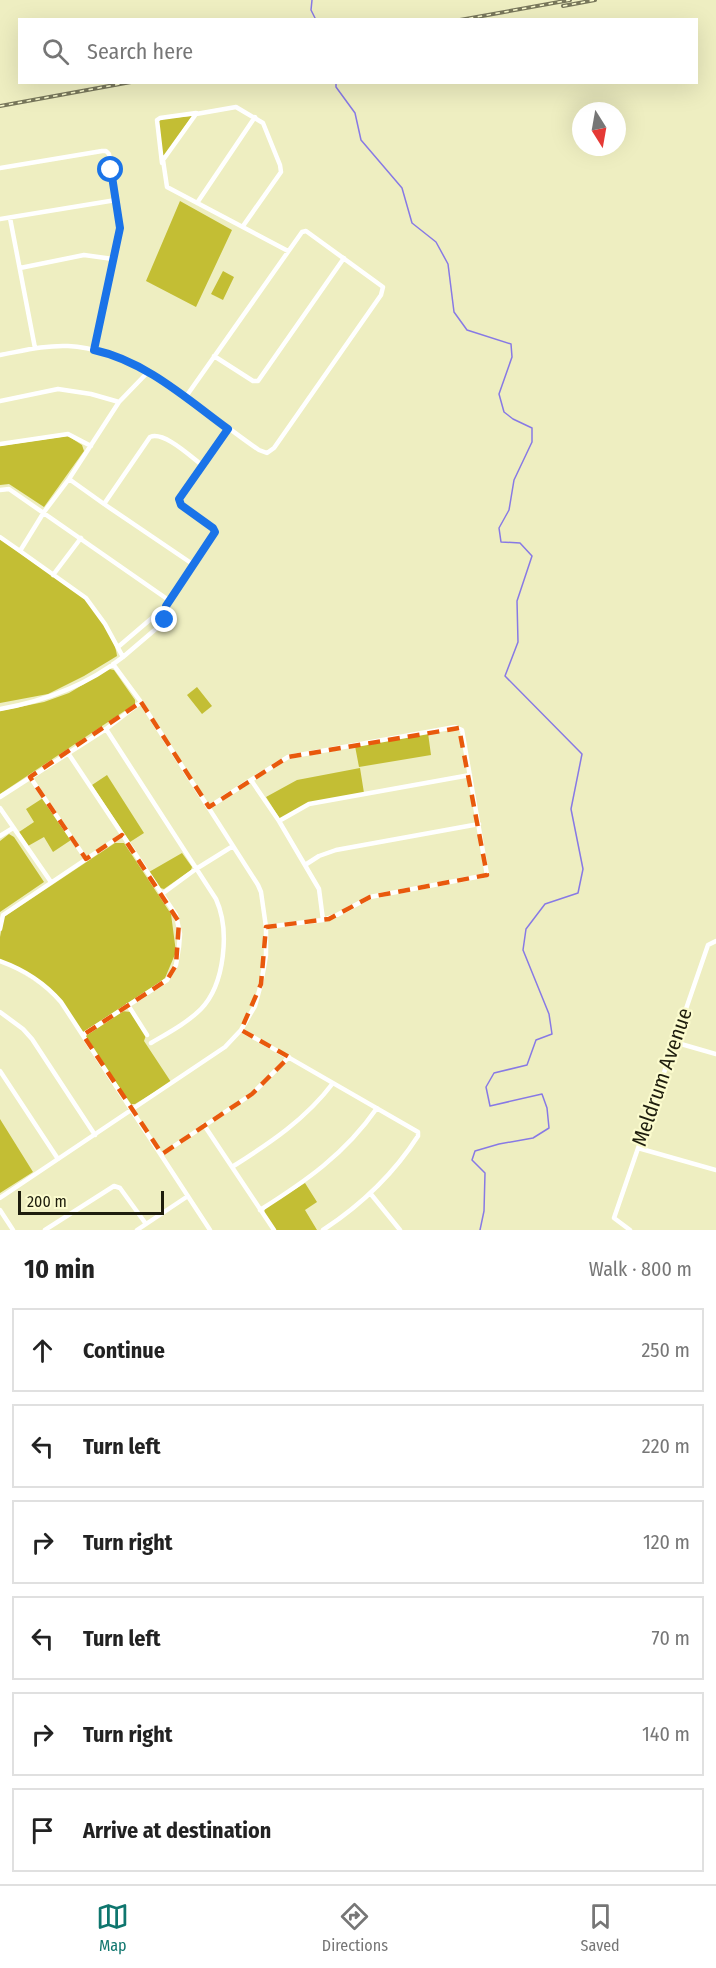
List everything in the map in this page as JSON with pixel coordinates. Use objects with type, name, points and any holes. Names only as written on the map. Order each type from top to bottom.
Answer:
[{"type":"street","points":[[243,226],[280,172],[280,165],[264,125],[255,117],[236,107],[157,120],[162,166],[168,188],[288,251]]},
{"type":"street","points":[[162,166],[192,118],[198,113]]},
{"type":"street","points":[[198,203],[255,117]]},
{"type":"street","points":[[0,168],[106,151],[109,154],[120,222],[94,350]]},
{"type":"street","points":[[0,219],[116,200]]},
{"type":"street","points":[[10,218],[34,348]]},
{"type":"street","points":[[0,355],[34,348],[70,346],[114,354],[147,372],[262,452],[271,452],[381,295],[383,290],[381,284],[306,231],[288,251],[186,398]]},
{"type":"street","points":[[20,268],[84,255],[113,259]]},
{"type":"street","points":[[214,356],[253,381],[258,381],[344,258]]},
{"type":"street","points":[[20,551],[119,402],[147,372]]},
{"type":"street","points":[[0,401],[58,388],[119,402]]},
{"type":"street","points":[[118,648],[168,603],[215,532],[213,528],[181,505],[179,499],[228,429]]},
{"type":"street","points":[[0,443],[68,434],[91,446]]},
{"type":"street","points":[[104,504],[150,437],[154,435],[164,437],[202,465]]},
{"type":"street","points":[[69,479],[194,565]]},
{"type":"street","points":[[0,490],[9,489],[44,512],[168,603]]},
{"type":"street","points":[[0,537],[86,598],[105,624],[123,657]]},
{"type":"street","points":[[53,575],[81,538]]},
{"type":"street","points":[[0,709],[44,700],[68,692],[113,664],[164,622],[168,603]]},
{"type":"street","points":[[0,1198],[225,1047],[241,1030],[255,1006],[261,984],[266,955],[266,927],[258,885],[141,702],[113,664]]},
{"type":"street","points":[[0,797],[106,729],[141,702]]},
{"type":"street","points":[[209,807],[288,757],[457,727],[463,732],[488,874],[486,876],[370,897],[338,915],[323,920],[266,927]]},
{"type":"street","points":[[106,729],[216,899],[221,913],[224,948],[213,991],[201,1008],[151,1043]]},
{"type":"street","points":[[68,753],[179,922],[176,965],[167,980],[83,1035]]},
{"type":"street","points":[[279,821],[309,804],[470,775]]},
{"type":"street","points":[[30,777],[86,859]]},
{"type":"street","points":[[251,780],[279,821],[320,891],[323,920]]},
{"type":"street","points":[[0,808],[51,882]]},
{"type":"street","points":[[305,865],[319,856],[336,850],[478,824]]},
{"type":"street","points":[[0,836],[13,828]]},
{"type":"street","points":[[0,929],[1,915],[122,835]]},
{"type":"street","points":[[162,894],[233,846]]},
{"type":"street","name":"Meldrum Avenue","points":[[630,1230],[614,1218],[708,945],[716,940]]},
{"type":"street","points":[[0,961],[20,968],[42,983],[61,1002],[210,1230]]},
{"type":"street","points":[[128,1005],[147,1035]]},
{"type":"street","points":[[0,1012],[23,1029],[32,1039],[95,1135]]},
{"type":"street","points":[[241,1030],[416,1130],[418,1135],[397,1167],[370,1194],[323,1230]]},
{"type":"street","points":[[674,1042],[716,1054]]},
{"type":"street","points":[[162,1154],[252,1094],[289,1058]]},
{"type":"street","points":[[0,1071],[58,1159]]},
{"type":"street","points":[[232,1167],[280,1137],[324,1095],[333,1083]]},
{"type":"street","points":[[260,1210],[310,1178],[363,1128],[377,1108]]},
{"type":"street","points":[[204,1125],[274,1230]]},
{"type":"street","points":[[638,1148],[716,1170]]},
{"type":"street","points":[[45,1230],[114,1186],[120,1188],[146,1224]]},
{"type":"street","points":[[370,1194],[400,1230]]},
{"type":"street","points":[[137,1230],[188,1196]]},
{"type":"street","points":[[0,1210],[13,1230]]},
{"type":"highlighted area","points":[[141,702],[209,807],[288,757],[459,728],[487,875],[370,897],[329,919],[266,927],[261,984],[241,1030],[289,1057],[252,1094],[162,1154],[83,1035],[167,980],[176,965],[179,922],[122,835],[86,859],[30,777]]},
{"type":"shaded area","points":[[192,116],[163,158],[157,123],[161,119]]},
{"type":"shaded area","points":[[180,201],[232,230],[196,307],[146,281]]},
{"type":"shaded area","points":[[223,271],[234,277],[223,300],[211,294]]},
{"type":"shaded area","points":[[68,436],[82,445],[84,451],[44,507],[9,484],[0,485],[0,446]]},
{"type":"shaded area","points":[[0,539],[85,599],[109,634],[117,656],[48,694],[0,703]]},
{"type":"shaded area","points":[[109,669],[114,670],[135,700],[135,704],[0,794],[0,711],[44,702],[69,693]]},
{"type":"shaded area","points":[[197,687],[212,706],[202,714],[187,695]]},
{"type":"shaded area","points":[[428,733],[431,755],[359,767],[355,746]]},
{"type":"shaded area","points":[[360,768],[364,793],[308,803],[280,819],[266,797],[297,780]]},
{"type":"shaded area","points":[[107,775],[144,833],[130,842],[92,785]]},
{"type":"shaded area","points":[[43,798],[71,840],[53,852],[44,837],[28,846],[19,832],[34,822],[26,809]]},
{"type":"shaded area","points":[[9,834],[14,837],[44,882],[0,912],[0,841]]},
{"type":"shaded area","points":[[115,843],[124,843],[171,914],[176,952],[165,978],[83,1032],[56,994],[0,959],[0,937],[4,917]]},
{"type":"shaded area","points":[[182,853],[192,867],[191,870],[164,889],[160,888],[149,872]]},
{"type":"shaded area","points":[[121,1011],[131,1012],[146,1035],[144,1041],[171,1082],[135,1104],[131,1104],[84,1036]]},
{"type":"shaded area","points":[[0,1119],[33,1172],[0,1193]]},
{"type":"shaded area","points":[[305,1183],[317,1202],[305,1210],[317,1230],[275,1230],[264,1214],[265,1208]]},
{"type":"waterway","points":[[312,0],[311,10],[315,18]]},
{"type":"waterway","points":[[336,84],[355,113],[361,140],[402,188],[412,223],[436,242],[448,264],[454,312],[467,330],[511,344],[512,357],[499,394],[504,412],[532,428],[532,442],[514,480],[509,510],[499,528],[501,542],[520,543],[532,556],[517,601],[518,642],[505,676],[582,754],[571,809],[583,869],[578,893],[545,904],[526,929],[523,950],[549,1014],[552,1034],[536,1040],[527,1065],[494,1073],[486,1087],[490,1106],[542,1094],[547,1108],[549,1128],[533,1138],[475,1151],[472,1160],[485,1173],[484,1211],[480,1230]]},
{"type":"railway","points":[[471,18],[570,0]]},
{"type":"railway","points":[[563,6],[595,0]]},
{"type":"railway","points":[[0,106],[120,84]]},
{"type":"route","points":[[111,170],[120,228],[94,350],[114,354],[131,362],[228,429],[179,499],[181,505],[213,528],[215,532],[166,606],[165,620]]}]
